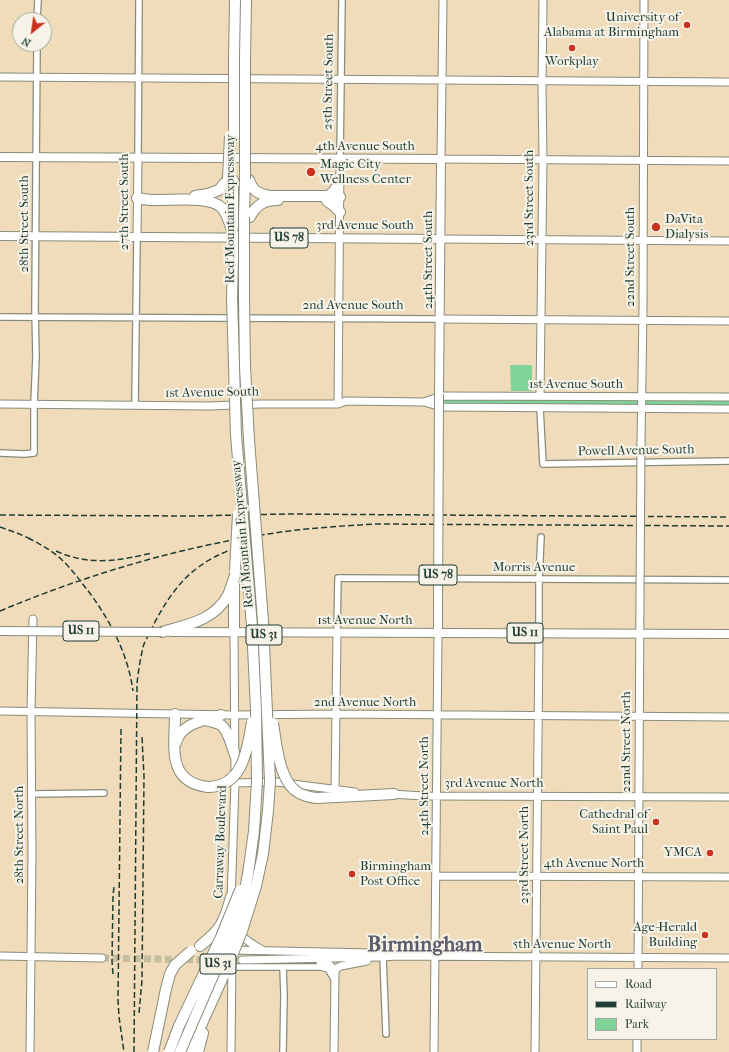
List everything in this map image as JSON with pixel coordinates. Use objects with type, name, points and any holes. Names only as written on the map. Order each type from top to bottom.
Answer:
[{"type":"highway","name":"Red Mountain Expressway","points":[[180,1052],[228,941],[243,900],[254,831],[256,781],[256,700],[252,626],[236,434],[232,297],[233,234],[230,216],[230,179],[234,113],[235,0]]},
{"type":"highway","name":"Red Mountain Expressway","points":[[190,1052],[230,967],[256,886],[263,854],[270,781],[263,621],[249,440],[244,347],[244,293],[247,283],[247,180],[245,158],[246,0]]},
{"type":"highway","points":[[246,20],[249,13],[249,0]]},
{"type":"highway","points":[[137,198],[152,195],[192,196],[208,194],[219,190],[230,179]]},
{"type":"highway","points":[[247,180],[253,189],[261,194],[270,196],[327,199],[340,212]]},
{"type":"highway","points":[[327,199],[340,181]]},
{"type":"highway","points":[[137,198],[151,200],[213,202],[230,216]]},
{"type":"highway","points":[[247,217],[259,204],[266,201],[340,199]]},
{"type":"highway","points":[[234,632],[235,573],[240,472]]},
{"type":"highway","points":[[162,632],[181,629],[205,618],[212,613],[227,596],[235,573]]},
{"type":"highway","points":[[267,689],[284,776],[296,792],[317,798],[394,794]]},
{"type":"highway","points":[[175,714],[175,762],[181,774],[198,786],[208,787],[221,785],[230,780],[240,766],[246,751],[256,700]]},
{"type":"highway","points":[[174,749],[177,739],[182,731],[188,726],[220,715]]},
{"type":"highway","points":[[205,720],[220,724],[224,728],[235,755]]},
{"type":"highway","points":[[169,1052],[179,1026],[248,874]]},
{"type":"highway","points":[[153,1052],[170,974],[175,965],[213,935],[220,926],[227,912],[231,897]]},
{"type":"highway","points":[[195,948],[210,944],[220,945],[232,950]]},
{"type":"highway","points":[[198,1052],[203,1031],[230,967]]},
{"type":"main road","name":"4th Avenue South","points":[[0,157],[442,159]]},
{"type":"main road","name":"24th Street South","points":[[438,520],[442,159]]},
{"type":"main road","name":"3rd Avenue South","points":[[0,236],[441,239]]},
{"type":"main road","name":"24th Street North","points":[[438,520],[438,633]]},
{"type":"main road","name":"1st Avenue North","points":[[181,629],[234,632],[337,633],[729,634]]},
{"type":"main road","name":"US 11","points":[[0,631],[162,632]]},
{"type":"street","points":[[37,12],[38,0]]},
{"type":"street","name":"27th Street South","points":[[135,405],[139,0]]},
{"type":"street","name":"25th Street South","points":[[338,404],[342,0]]},
{"type":"street","name":"24th Street South","points":[[442,159],[443,0]]},
{"type":"street","name":"23rd Street South","points":[[540,396],[542,320],[543,0]]},
{"type":"street","name":"22nd Street South","points":[[641,515],[644,0]]},
{"type":"street","name":"28th Street South","points":[[34,404],[36,357],[37,52]]},
{"type":"street","points":[[0,77],[729,82]]},
{"type":"street","name":"4th Avenue South","points":[[442,159],[729,161]]},
{"type":"street","name":"3rd Avenue South","points":[[441,239],[729,241]]},
{"type":"street","name":"2nd Avenue South","points":[[0,317],[729,321]]},
{"type":"street","name":"1st Avenue South","points":[[424,402],[441,396],[729,397]]},
{"type":"street","points":[[656,408],[653,406],[653,403],[658,397]]},
{"type":"street","name":"1st Avenue South","points":[[0,404],[209,406],[338,404],[346,401],[424,402],[440,407],[729,409]]},
{"type":"street","points":[[3,453],[34,453],[34,404]]},
{"type":"street","name":"Powell Avenue South","points":[[540,408],[543,464],[729,461]]},
{"type":"street","name":"22nd Street North","points":[[638,968],[641,515]]},
{"type":"street","name":"23rd Street North","points":[[535,1052],[539,579],[541,537]]},
{"type":"street","name":"Morris Avenue","points":[[337,633],[338,578],[729,580]]},
{"type":"street","name":"28th Street North","points":[[30,1052],[32,794],[31,712],[33,619]]},
{"type":"street","name":"Carraway Boulevard","points":[[231,1052],[231,897],[235,783],[234,632]]},
{"type":"street","points":[[335,790],[337,633]]},
{"type":"street","name":"24th Street North","points":[[434,1052],[438,633]]},
{"type":"street","name":"2nd Avenue North","points":[[0,711],[220,715],[336,714],[729,717]]},
{"type":"street","name":"3rd Avenue North","points":[[235,783],[277,782],[335,790],[436,796],[729,797]]},
{"type":"street","points":[[32,794],[104,793]]},
{"type":"street","name":"4th Avenue North","points":[[436,876],[729,877]]},
{"type":"street","points":[[231,922],[236,930],[245,939],[263,950]]},
{"type":"street","name":"5th Avenue North","points":[[232,950],[371,953],[395,956]]},
{"type":"street","points":[[0,956],[102,958]]},
{"type":"street","name":"5th Avenue North","points":[[335,975],[332,966],[323,962],[242,960],[395,956],[729,958]]},
{"type":"street","points":[[334,1052],[335,975],[337,968],[341,966],[382,957],[386,1034]]},
{"type":"street","points":[[230,967],[322,967],[328,969],[335,975]]},
{"type":"street","points":[[283,967],[283,1052]]},
{"type":"street","points":[[637,1040],[637,1052]]},
{"type":"green space","points":[[510,365],[532,366],[532,391],[511,391]]},
{"type":"green space","points":[[441,398],[729,400],[729,407],[441,405]]},
{"type":"tunnel","points":[[102,958],[213,960]]},
{"type":"railway","points":[[0,515],[191,516],[285,514],[729,517]]},
{"type":"railway","points":[[0,611],[65,586],[132,564],[199,547],[296,530],[377,524],[729,526]]},
{"type":"railway","points":[[0,527],[33,540]]},
{"type":"railway","points":[[28,538],[45,547],[61,559],[76,575],[97,603],[123,651],[131,677],[133,691]]},
{"type":"railway","points":[[134,1052],[137,684],[143,648],[155,622],[182,581],[211,559],[235,548],[261,541]]},
{"type":"railway","points":[[56,551],[80,559],[104,561],[152,553]]},
{"type":"railway","points":[[121,729],[118,1000],[124,1052]]},
{"type":"railway","points":[[139,1013],[142,980],[144,776],[142,737]]},
{"type":"railway","points":[[113,974],[114,886]]},
{"type":"place","name":"University of Alabama at Birmingham","points":[[687,25]]},
{"type":"place","name":"Workplay","points":[[572,48]]},
{"type":"place","name":"Magic City Wellness Center","points":[[311,172]]},
{"type":"place","name":"DaVita Dialysis","points":[[656,227]]},
{"type":"place","name":"Cathedral of Saint Paul","points":[[656,822]]},
{"type":"place","name":"YMCA","points":[[710,853]]},
{"type":"place","name":"Birmingham Post Office","points":[[352,874]]},
{"type":"place","name":"Age-Herald Building","points":[[705,935]]},
{"type":"district","name":"Birmingham","points":[[425,946]]}]
